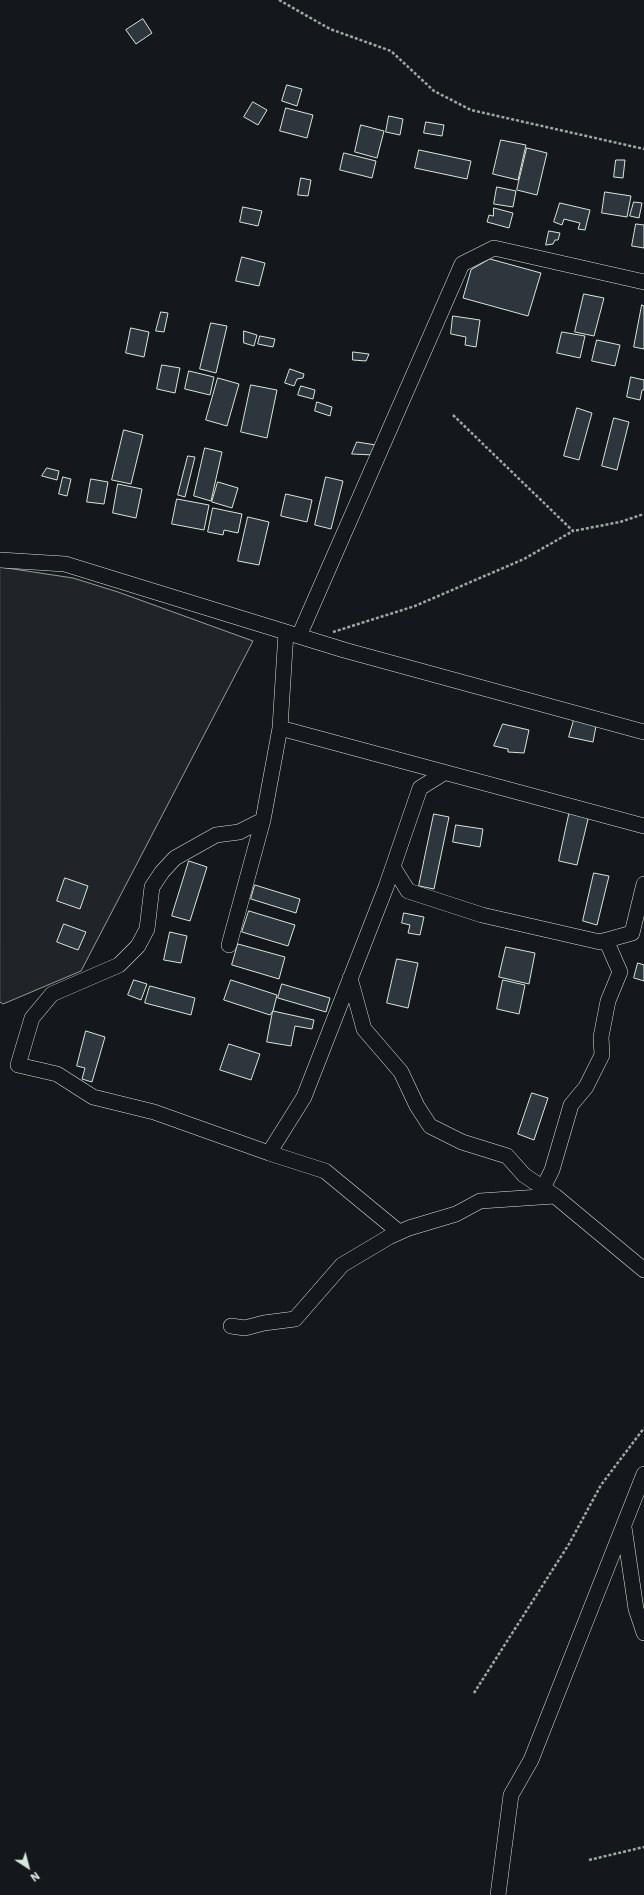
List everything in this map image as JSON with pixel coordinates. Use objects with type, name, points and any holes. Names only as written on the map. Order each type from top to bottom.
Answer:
[{"type":"street","points":[[229,945],[263,820],[280,728],[293,634],[462,264],[494,248],[644,282]]},
{"type":"street","points":[[0,560],[64,564],[293,634],[644,732]]},
{"type":"street","points":[[280,728],[644,826]]},
{"type":"street","points":[[269,1154],[304,1097],[393,867],[420,788],[444,773]]},
{"type":"street","points":[[263,820],[239,832],[216,835],[175,858],[162,872],[152,887],[147,929],[138,946],[119,966],[52,994],[32,1018],[18,1065],[57,1074],[93,1097],[154,1112],[269,1154],[325,1171],[399,1232]]},
{"type":"street","points":[[393,867],[408,891],[482,915],[600,942],[632,933],[644,884]]},
{"type":"street","points":[[549,1192],[552,1170],[571,1105],[586,1087],[602,1055],[601,1037],[608,1001],[620,972],[606,940]]},
{"type":"street","points":[[350,978],[364,1029],[401,1072],[417,1106],[430,1126],[462,1142],[507,1156],[524,1175],[549,1192],[644,1270]]},
{"type":"street","points":[[231,1326],[245,1328],[264,1323],[296,1319],[342,1265],[399,1232],[456,1214],[480,1201],[549,1192]]},
{"type":"street","points":[[498,1895],[511,1795],[531,1760],[644,1474]]},
{"type":"street","points":[[623,1526],[644,1633]]},
{"type":"path","points":[[279,0],[330,29],[391,51],[434,91],[471,110],[644,149]]},
{"type":"path","points":[[453,415],[573,531]]},
{"type":"path","points":[[331,632],[415,606],[524,560],[573,531],[620,522],[644,514]]},
{"type":"path","points":[[474,1693],[569,1544],[601,1485],[644,1428]]},
{"type":"path","points":[[589,1860],[644,1847]]},
{"type":"shaded area","points":[[0,567],[73,578],[118,592],[253,641],[81,971],[3,1004],[0,1002]]},
{"type":"building","points":[[143,19],[152,33],[136,44],[126,30]]},
{"type":"building","points":[[287,85],[302,89],[297,106],[282,101]]},
{"type":"building","points":[[253,102],[267,110],[258,125],[244,117]]},
{"type":"building","points":[[286,108],[313,115],[307,138],[280,131]]},
{"type":"building","points":[[389,116],[403,119],[400,135],[386,132]]},
{"type":"building","points":[[426,122],[444,125],[442,136],[424,133]]},
{"type":"building","points":[[361,125],[384,131],[377,158],[355,152]]},
{"type":"building","points":[[501,140],[526,145],[518,180],[493,174]]},
{"type":"building","points":[[527,148],[547,153],[537,195],[517,190]]},
{"type":"building","points":[[419,150],[471,161],[467,179],[415,168]]},
{"type":"building","points":[[344,153],[376,161],[372,178],[340,170]]},
{"type":"building","points":[[616,160],[625,160],[623,178],[614,177]]},
{"type":"building","points":[[301,178],[311,180],[308,196],[298,195]]},
{"type":"building","points":[[497,187],[516,191],[513,207],[494,204]]},
{"type":"building","points":[[605,192],[631,196],[627,217],[602,213]]},
{"type":"building","points":[[634,202],[642,203],[639,218],[630,216]]},
{"type":"building","points":[[560,203],[590,210],[585,230],[578,229],[580,223],[564,219],[562,225],[554,222]]},
{"type":"building","points":[[243,207],[262,211],[258,226],[240,222]]},
{"type":"building","points":[[494,208],[513,213],[509,228],[487,222],[489,215],[493,216]]},
{"type":"building","points":[[636,224],[644,225],[644,248],[632,246]]},
{"type":"building","points":[[549,231],[560,233],[558,240],[555,240],[553,244],[546,245]]},
{"type":"building","points":[[242,257],[265,263],[259,286],[236,281]]},
{"type":"building","points":[[490,259],[541,273],[528,316],[463,298],[471,270]]},
{"type":"building","points":[[584,294],[604,298],[594,336],[575,332]]},
{"type":"building","points":[[642,305],[644,306],[644,349],[634,347]]},
{"type":"building","points":[[161,312],[168,313],[164,332],[156,331]]},
{"type":"building","points":[[453,316],[480,320],[476,347],[465,345],[466,337],[451,334]]},
{"type":"building","points":[[211,323],[227,326],[216,373],[200,369]]},
{"type":"building","points":[[131,328],[149,332],[144,357],[126,353]]},
{"type":"building","points":[[244,331],[257,335],[254,346],[244,343]]},
{"type":"building","points":[[562,332],[585,336],[580,358],[557,353]]},
{"type":"building","points":[[260,336],[275,339],[273,347],[258,344]]},
{"type":"building","points":[[597,340],[620,345],[615,366],[592,361]]},
{"type":"building","points":[[353,352],[369,354],[366,361],[353,360]]},
{"type":"building","points":[[162,365],[180,368],[175,393],[157,389]]},
{"type":"building","points":[[290,369],[304,374],[303,378],[297,379],[294,386],[285,383]]},
{"type":"building","points":[[189,371],[214,377],[210,395],[185,389]]},
{"type":"building","points":[[631,377],[644,380],[644,390],[642,390],[640,400],[627,397]]},
{"type":"building","points":[[218,378],[239,384],[227,426],[206,420]]},
{"type":"building","points":[[251,385],[277,390],[267,438],[241,432]]},
{"type":"building","points":[[301,386],[315,390],[313,399],[298,395]]},
{"type":"building","points":[[317,402],[332,407],[330,416],[315,411]]},
{"type":"building","points":[[577,408],[592,413],[579,460],[564,456]]},
{"type":"building","points":[[614,418],[629,422],[617,470],[602,466]]},
{"type":"building","points":[[124,430],[143,435],[131,484],[112,480]]},
{"type":"building","points":[[357,442],[376,445],[374,455],[352,454]]},
{"type":"building","points":[[205,448],[222,452],[211,501],[194,496]]},
{"type":"building","points":[[188,456],[195,457],[185,497],[178,495]]},
{"type":"building","points":[[47,468],[59,471],[57,480],[42,476]]},
{"type":"building","points":[[63,477],[71,479],[67,496],[59,494]]},
{"type":"building","points":[[326,477],[343,481],[331,529],[315,525]]},
{"type":"building","points":[[91,479],[108,482],[104,504],[87,502]]},
{"type":"building","points":[[218,482],[238,488],[232,508],[212,502]]},
{"type":"building","points":[[118,484],[142,489],[136,518],[113,513]]},
{"type":"building","points":[[286,494],[312,500],[307,522],[281,516]]},
{"type":"building","points":[[177,499],[209,505],[204,530],[172,524]]},
{"type":"building","points":[[213,508],[242,514],[238,533],[224,530],[223,535],[208,532]]},
{"type":"building","points":[[248,517],[269,522],[259,565],[238,561]]},
{"type":"building","points":[[574,720],[596,726],[593,742],[569,737]]},
{"type":"building","points":[[503,724],[529,730],[524,753],[508,752],[508,749],[494,746]]},
{"type":"building","points":[[570,810],[589,815],[577,865],[559,861]]},
{"type":"building","points":[[434,814],[449,817],[434,889],[419,886]]},
{"type":"building","points":[[456,825],[483,829],[480,847],[453,842]]},
{"type":"building","points":[[189,861],[207,867],[190,921],[172,916]]},
{"type":"building","points":[[594,873],[609,876],[597,925],[583,921]]},
{"type":"building","points":[[65,878],[88,886],[80,909],[57,901]]},
{"type":"building","points":[[255,885],[300,899],[296,913],[251,899]]},
{"type":"building","points":[[249,911],[295,925],[288,946],[242,932]]},
{"type":"building","points":[[404,913],[424,917],[420,935],[408,933],[410,925],[402,923]]},
{"type":"building","points":[[64,924],[86,932],[78,950],[57,942]]},
{"type":"building","points":[[170,932],[187,936],[181,963],[164,960]]},
{"type":"building","points":[[238,944],[285,957],[279,979],[232,965]]},
{"type":"building","points":[[506,947],[535,953],[529,984],[499,977]]},
{"type":"building","points":[[397,959],[418,963],[408,1008],[387,1003]]},
{"type":"building","points":[[638,963],[644,965],[644,981],[634,978]]},
{"type":"building","points":[[134,980],[147,984],[141,1000],[128,995]]},
{"type":"building","points":[[231,980],[277,995],[273,1011],[270,1015],[224,1000]]},
{"type":"building","points":[[503,980],[525,985],[519,1014],[497,1009]]},
{"type":"building","points":[[282,984],[330,998],[326,1012],[278,998]]},
{"type":"building","points":[[150,986],[195,998],[191,1015],[145,1003]]},
{"type":"building","points":[[273,1011],[314,1020],[312,1029],[295,1026],[291,1046],[267,1042]]},
{"type":"building","points":[[86,1031],[105,1037],[92,1082],[82,1079],[85,1068],[77,1066]]},
{"type":"building","points":[[229,1044],[260,1054],[251,1080],[220,1070]]},
{"type":"building","points":[[532,1093],[548,1098],[534,1140],[518,1134]]}]
